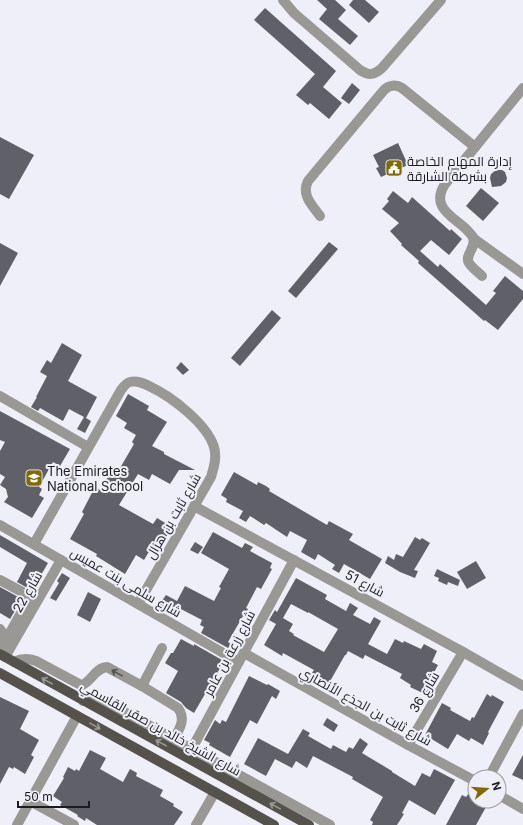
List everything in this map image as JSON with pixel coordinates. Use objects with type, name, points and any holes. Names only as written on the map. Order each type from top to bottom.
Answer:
[{"type":"main road","name":"شارع الشيخ خالد بن صقر القاسمي","points":[[2,656],[83,700],[190,753],[309,825]]},
{"type":"main road","points":[[0,673],[274,825]]},
{"type":"street","points":[[283,0],[294,13],[365,74],[378,72],[382,68],[435,2]]},
{"type":"street","points":[[320,216],[307,198],[306,189],[308,181],[384,90],[389,86],[396,85],[402,88],[475,147]]},
{"type":"street","points":[[523,88],[444,184],[440,191],[439,199],[446,212],[473,238],[523,274]]},
{"type":"street","points":[[473,238],[473,247],[468,258],[468,262],[482,276]]},
{"type":"street","name":"شارع ثابت بن هزال","points":[[88,447],[121,390],[130,382],[142,383],[168,397],[191,415],[210,438],[214,447],[216,457],[210,477],[138,604]]},
{"type":"street","points":[[0,396],[88,447],[34,544]]},
{"type":"street","name":"شارع 51","points":[[194,506],[523,686]]},
{"type":"street","name":"شارع سلمى بنت عميس","points":[[0,525],[239,662]]},
{"type":"street","name":"شارع 22","points":[[2,656],[60,560]]},
{"type":"street","name":"شارع زرعة بن عامر","points":[[190,753],[294,560]]},
{"type":"street","points":[[0,580],[29,597],[4,642]]},
{"type":"street","points":[[0,629],[4,635],[2,656]]},
{"type":"street","points":[[142,686],[162,648]]},
{"type":"street","name":"شارع 36","points":[[408,745],[463,652]]},
{"type":"street","name":"شارع ثابت بن الجذع الأنصاري","points":[[244,653],[467,777]]},
{"type":"street","points":[[14,662],[25,658],[31,659],[82,686],[88,682],[99,669],[106,667],[142,686],[178,708],[182,721],[174,739]]},
{"type":"street","points":[[83,700],[93,698],[101,699],[174,739],[190,753],[330,825]]},
{"type":"street","points":[[493,769],[523,714]]},
{"type":"street","points":[[17,825],[77,716]]},
{"type":"street","points":[[196,825],[215,792]]},
{"type":"street","points":[[507,800],[523,809]]},
{"type":"street","points":[[30,801],[74,825]]},
{"type":"building","points":[[317,0],[335,0],[346,10],[338,19],[358,36],[350,45],[319,19],[327,9]]},
{"type":"building","points":[[353,0],[365,0],[379,12],[369,23],[349,5]]},
{"type":"building","points":[[265,8],[336,71],[323,87],[342,103],[329,119],[310,103],[308,105],[296,95],[315,74],[254,20]]},
{"type":"building","points":[[352,83],[360,90],[349,104],[341,98]]},
{"type":"building","points":[[0,137],[34,155],[9,199],[0,194]]},
{"type":"building","points":[[398,143],[408,165],[381,177],[376,168],[379,167],[373,155]]},
{"type":"building","points":[[496,170],[502,170],[505,172],[507,178],[506,182],[501,186],[492,187],[490,178],[491,174]]},
{"type":"building","points":[[481,188],[499,203],[483,221],[466,206]]},
{"type":"building","points":[[393,191],[408,203],[412,197],[450,231],[451,229],[462,239],[449,255],[431,240],[420,251],[438,267],[440,264],[486,305],[496,293],[493,291],[505,276],[523,291],[523,299],[498,330],[485,320],[484,321],[418,263],[419,261],[401,245],[402,244],[390,231],[399,223],[382,209],[389,201],[387,199]]},
{"type":"building","points":[[329,242],[338,249],[296,298],[288,291]]},
{"type":"building","points":[[0,243],[18,253],[0,286]]},
{"type":"building","points":[[272,310],[281,318],[240,366],[231,358]]},
{"type":"building","points":[[62,343],[82,355],[68,381],[97,397],[86,418],[91,421],[85,433],[77,429],[84,417],[69,409],[63,421],[40,408],[38,411],[31,407],[47,376],[40,372],[47,360],[51,363]]},
{"type":"building","points":[[181,362],[189,370],[183,375],[176,368]]},
{"type":"building","points":[[128,394],[149,406],[147,410],[167,422],[152,446],[195,470],[179,470],[170,484],[152,474],[149,480],[138,474],[119,505],[153,524],[157,518],[172,527],[165,539],[159,535],[144,560],[136,555],[125,574],[96,556],[97,554],[70,539],[84,514],[82,512],[95,487],[100,490],[111,472],[116,475],[134,444],[132,442],[136,435],[124,428],[127,423],[116,416]]},
{"type":"building","name":"The Emirates National School","points":[[0,411],[70,449],[60,466],[53,462],[39,487],[42,489],[39,495],[44,498],[32,518],[4,502],[8,497],[6,489],[0,485],[5,477],[0,474],[0,451],[5,442],[0,440]]},
{"type":"building","points":[[234,472],[257,485],[258,482],[266,486],[270,489],[269,491],[327,525],[329,521],[353,534],[349,540],[382,559],[370,579],[344,564],[339,573],[332,569],[335,565],[318,554],[315,560],[301,552],[307,540],[290,531],[287,537],[266,523],[264,525],[250,516],[246,522],[239,518],[243,511],[226,502],[227,499],[221,495]]},
{"type":"building","points":[[213,532],[242,548],[245,543],[253,547],[250,551],[272,563],[270,568],[272,569],[261,589],[257,587],[246,608],[248,609],[244,617],[243,616],[228,642],[231,644],[228,648],[201,633],[204,627],[200,625],[202,620],[177,607],[172,616],[157,608],[166,595],[177,601],[185,586],[214,601],[221,588],[219,587],[229,569],[201,553]]},
{"type":"building","points":[[0,535],[48,563],[31,590],[17,582],[27,563],[0,547]]},
{"type":"building","points":[[415,537],[420,540],[422,538],[430,543],[414,570],[418,571],[415,578],[400,572],[385,563],[388,556],[394,560],[396,554],[403,557]]},
{"type":"building","points":[[195,542],[203,547],[198,554],[190,550]]},
{"type":"building","points":[[476,561],[486,578],[467,589],[457,572]]},
{"type":"building","points":[[437,569],[460,580],[458,586],[448,582],[447,585],[438,581],[439,578],[434,576]]},
{"type":"building","points":[[62,573],[70,578],[56,601],[50,598],[59,583],[57,581]]},
{"type":"building","points":[[296,578],[327,595],[325,599],[346,611],[350,603],[358,608],[353,615],[370,624],[374,617],[381,621],[368,644],[387,654],[395,639],[403,643],[404,641],[421,649],[424,644],[437,651],[432,662],[438,665],[426,687],[433,690],[429,696],[410,687],[411,685],[400,678],[402,674],[365,655],[363,659],[348,651],[329,683],[318,677],[317,678],[311,674],[314,670],[283,653],[282,656],[264,645],[276,624],[269,620],[275,610],[277,612]],"holes":[[[291,604],[338,629],[324,652],[293,635],[294,634],[289,631],[293,624],[283,618]]]},
{"type":"building","points":[[0,587],[22,599],[10,619],[0,613]]},
{"type":"building","points":[[88,592],[101,599],[90,622],[77,615]]},
{"type":"building","points":[[181,639],[194,646],[194,644],[222,660],[221,662],[223,663],[194,713],[186,708],[181,702],[166,693],[178,671],[165,663]]},
{"type":"building","points":[[249,676],[280,691],[276,699],[272,696],[257,724],[250,720],[230,757],[209,745],[210,743],[204,740],[215,720],[220,724],[222,720],[226,722]]},
{"type":"building","points":[[487,694],[491,697],[492,695],[504,702],[488,732],[489,733],[483,745],[471,738],[469,741],[457,734],[448,749],[425,735],[442,703],[451,708],[450,710],[470,721],[472,717],[474,718]]},
{"type":"building","points":[[0,697],[29,711],[20,729],[39,740],[31,755],[34,757],[25,774],[14,767],[13,769],[9,767],[0,784]]},
{"type":"building","points":[[327,718],[338,725],[334,732],[323,725]]},
{"type":"building","points":[[303,729],[310,733],[308,736],[331,749],[333,745],[346,752],[349,747],[353,749],[360,738],[368,744],[362,753],[415,786],[422,773],[430,777],[434,769],[455,780],[435,815],[409,800],[402,813],[404,814],[397,825],[372,825],[373,822],[370,820],[383,797],[352,779],[353,777],[313,756],[307,768],[296,761],[292,768],[275,759],[266,776],[244,764],[258,738],[288,754]]},
{"type":"building","points":[[90,750],[106,758],[100,769],[123,782],[130,769],[137,773],[136,776],[163,790],[160,796],[174,804],[173,806],[183,812],[174,825],[97,825],[86,818],[85,821],[77,816],[78,815],[60,805],[62,802],[53,796],[64,778],[63,777],[68,767],[75,771],[76,769],[79,771]]},
{"type":"building","points":[[523,755],[523,780],[512,775]]},
{"type":"building","points":[[462,795],[466,797],[467,796],[467,809],[485,809],[476,825],[446,825]]},
{"type":"place","name":"إدارة المهام الخاصة بشرطة الشارقة","points":[[394,168]]},
{"type":"place","name":"The Emirates National School","points":[[34,478]]}]
